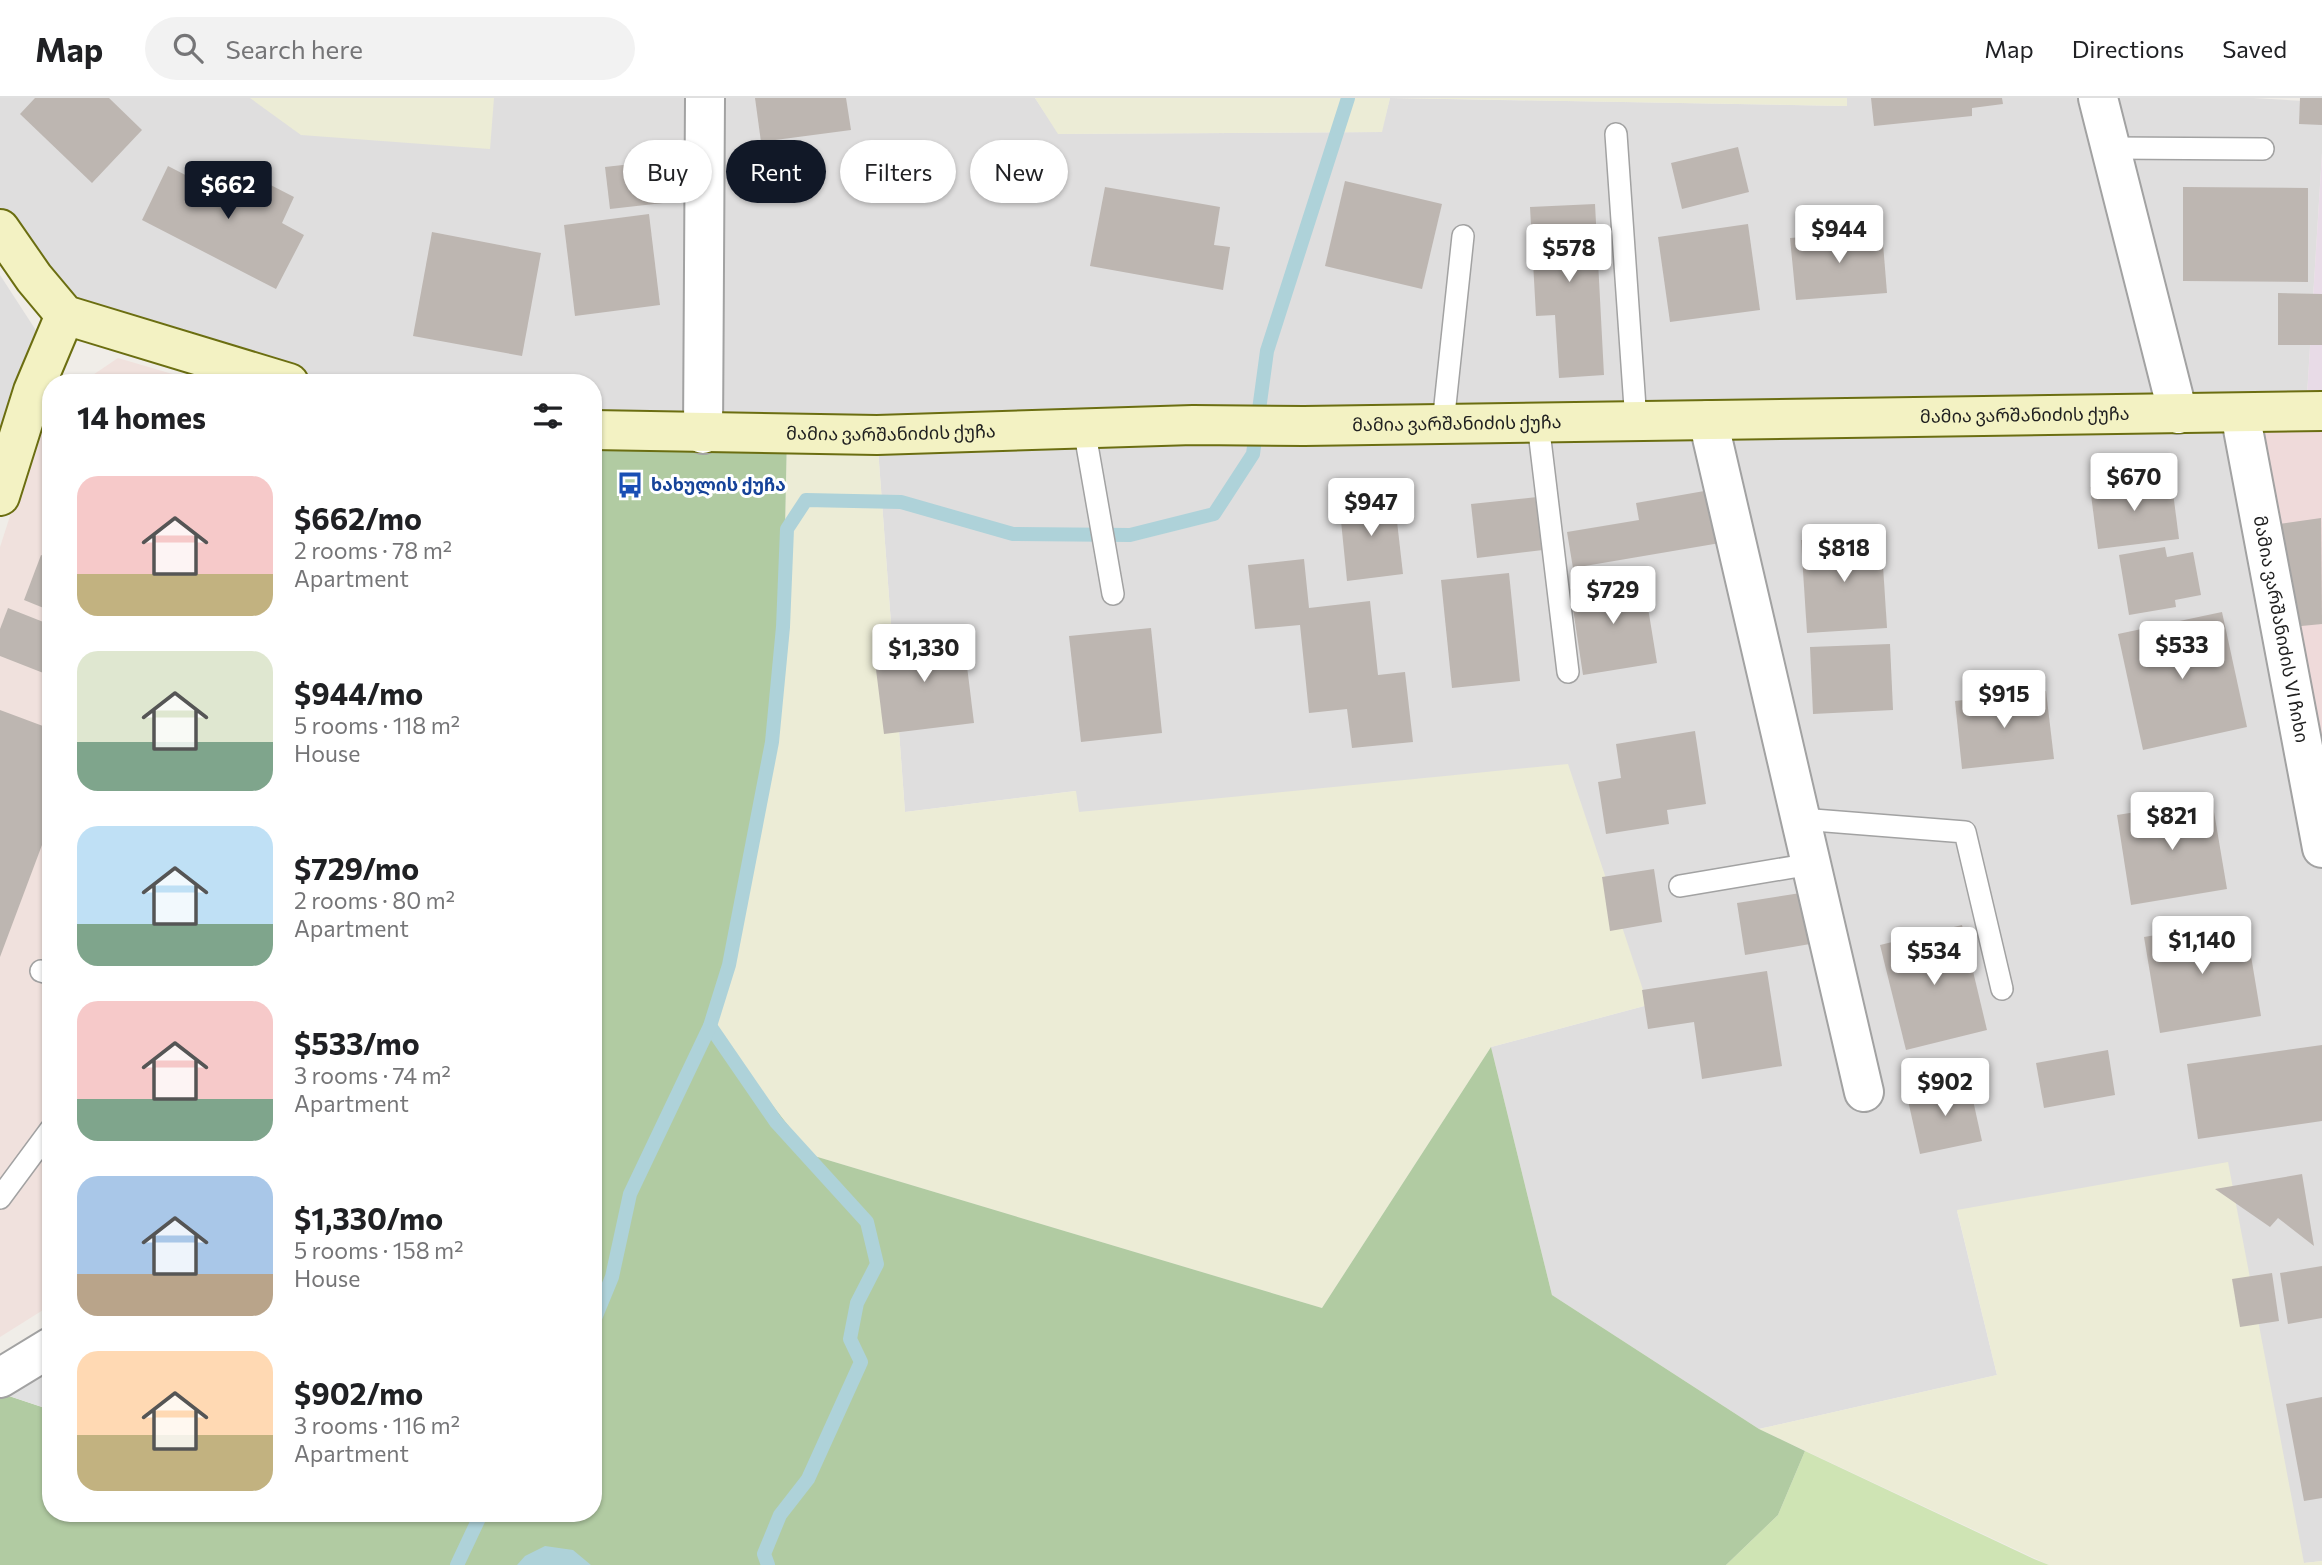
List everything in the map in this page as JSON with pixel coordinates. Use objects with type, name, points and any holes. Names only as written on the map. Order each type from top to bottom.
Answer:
[{"type":"street","points":[[703,434],[705,98]]},
{"type":"street","points":[[2098,98],[2178,414]]},
{"type":"street","points":[[0,229],[34,278],[65,315],[259,374]]},
{"type":"street","points":[[0,496],[33,391],[65,315]]},
{"type":"street","name":"მამია ვარშანიძის ქუჩა","points":[[602,430],[877,435],[1193,425],[1636,422],[2322,411]]},
{"type":"street","name":"მამია ვარშანიძის VI ჩიხი","points":[[2240,413],[2322,848]]},
{"type":"street","points":[[1708,420],[1864,1092]]},
{"type":"street","points":[[0,1378],[42,1352]]},
{"type":"lane","points":[[1616,134],[1636,422]]},
{"type":"lane","points":[[2111,148],[2263,149]]},
{"type":"lane","points":[[1443,424],[1462,236]]},
{"type":"lane","points":[[1538,423],[1568,672]]},
{"type":"lane","points":[[1084,428],[1113,594]]},
{"type":"lane","points":[[1801,819],[1965,832],[2002,989]]},
{"type":"lane","points":[[1680,886],[1811,864]]},
{"type":"lane","points":[[0,1198],[42,1141]]},
{"type":"shaded area","points":[[0,98],[1035,98],[1059,134],[1381,132],[1390,98],[1846,106],[1847,98],[2253,98],[2322,102],[2322,153],[2306,412],[2322,832],[2322,1561],[2304,1563],[1957,1211],[1997,1375],[1759,1429],[1552,1295],[1491,1047],[1648,1005],[1078,813],[1075,791],[905,812],[877,435],[602,430],[602,374],[259,374],[65,315],[0,229]]},
{"type":"shaded area","points":[[2322,153],[2322,411],[2306,412]]},
{"type":"shaded area","points":[[0,275],[37,332],[0,442]]},
{"type":"shaded area","points":[[118,358],[172,374],[94,374]]},
{"type":"shaded area","points":[[2322,411],[2322,832],[2240,413]]},
{"type":"shaded area","points":[[42,417],[42,1311],[0,1337],[0,547]]},
{"type":"shaded area","points":[[42,1355],[42,1407],[0,1393]]},
{"type":"green space","points":[[250,98],[494,98],[490,149],[301,135]]},
{"type":"green space","points":[[1035,98],[1390,98],[1382,132],[1058,134]]},
{"type":"green space","points":[[1395,98],[1847,98],[1847,106]]},
{"type":"green space","points":[[602,430],[787,433],[783,627],[772,742],[729,965],[711,1026],[811,1155],[1322,1308],[1491,1047],[1552,1295],[1759,1429],[1805,1451],[1778,1515],[1726,1565],[0,1565],[0,1393],[42,1407],[42,1522],[602,1522]]},
{"type":"green space","points":[[787,433],[877,435],[905,812],[1076,791],[1079,812],[1568,764],[1648,1005],[1491,1047],[1322,1308],[811,1155],[710,1026],[729,965],[772,742],[783,627]]},
{"type":"green space","points":[[2228,1162],[2304,1563],[2322,1561],[2322,1565],[2049,1565],[1759,1429],[1997,1375],[1957,1210]]},
{"type":"green space","points":[[1805,1451],[2049,1565],[1726,1565],[1778,1515]]},
{"type":"water","points":[[545,1546],[573,1550],[591,1565],[517,1565],[525,1556]]},
{"type":"building","points":[[35,98],[109,98],[142,130],[92,183],[20,114]]},
{"type":"building","points":[[755,98],[846,98],[851,130],[761,140]]},
{"type":"building","points":[[1871,98],[2002,98],[2003,104],[1972,108],[1972,116],[1874,126]]},
{"type":"building","points":[[2300,98],[2322,98],[2322,125],[2299,124]]},
{"type":"building","points":[[1738,147],[1749,192],[1682,209],[1671,163]]},
{"type":"building","points":[[205,165],[247,187],[253,176],[294,197],[282,223],[304,235],[276,289],[142,220],[168,166],[197,181]]},
{"type":"building","points":[[623,165],[623,203],[663,203],[610,209],[605,167]]},
{"type":"building","points":[[1345,181],[1442,204],[1422,289],[1325,266]]},
{"type":"building","points":[[1105,187],[1220,207],[1214,245],[1230,247],[1223,290],[1090,266]]},
{"type":"building","points":[[2183,187],[2308,188],[2308,282],[2183,281]]},
{"type":"building","points":[[1595,204],[1604,375],[1559,378],[1555,315],[1536,316],[1530,207]]},
{"type":"building","points":[[649,214],[660,305],[575,316],[564,225]]},
{"type":"building","points":[[1748,224],[1760,310],[1670,322],[1658,237]]},
{"type":"building","points":[[1882,231],[1887,293],[1796,300],[1790,238]]},
{"type":"building","points":[[432,232],[541,253],[522,356],[413,336]]},
{"type":"building","points":[[2278,293],[2322,294],[2322,345],[2278,345]]},
{"type":"building","points":[[2171,477],[2179,539],[2098,549],[2090,487]]},
{"type":"building","points":[[1710,490],[1720,543],[1573,568],[1567,532],[1639,520],[1636,503]]},
{"type":"building","points":[[1394,495],[1403,574],[1347,581],[1339,501]]},
{"type":"building","points":[[1537,497],[1543,550],[1477,558],[1471,504]]},
{"type":"building","points":[[2321,518],[2322,624],[2291,627],[2279,524]]},
{"type":"building","points":[[1881,535],[1887,628],[1807,633],[1801,540]]},
{"type":"building","points":[[2165,547],[2167,557],[2193,552],[2201,595],[2175,600],[2176,607],[2129,615],[2119,555]]},
{"type":"building","points":[[41,555],[42,607],[24,600]]},
{"type":"building","points":[[1304,559],[1309,608],[1370,601],[1378,675],[1405,672],[1413,742],[1352,748],[1347,709],[1309,713],[1300,625],[1255,629],[1248,565]]},
{"type":"building","points":[[1509,573],[1520,681],[1452,688],[1441,580]]},
{"type":"building","points":[[1643,577],[1657,663],[1583,675],[1570,589]]},
{"type":"building","points":[[8,608],[42,621],[42,672],[0,656],[0,629]]},
{"type":"building","points":[[2222,612],[2247,727],[2143,750],[2118,634]]},
{"type":"building","points":[[1151,628],[1162,733],[1081,742],[1069,636]]},
{"type":"building","points":[[963,634],[974,723],[884,734],[873,645]]},
{"type":"building","points":[[1890,644],[1893,710],[1813,714],[1810,647]]},
{"type":"building","points":[[2046,691],[2054,759],[1962,769],[1955,701]]},
{"type":"building","points":[[0,710],[42,726],[42,845],[0,957]]},
{"type":"building","points":[[1695,731],[1706,804],[1667,810],[1669,824],[1606,834],[1598,782],[1621,778],[1616,744]]},
{"type":"building","points":[[2212,800],[2227,889],[2131,905],[2117,815]]},
{"type":"building","points":[[1654,869],[1662,922],[1610,931],[1602,877]]},
{"type":"building","points":[[1807,892],[1816,943],[1745,955],[1737,903]]},
{"type":"building","points":[[2245,920],[2261,1016],[2160,1033],[2144,937]]},
{"type":"building","points":[[1962,925],[1987,1030],[1906,1050],[1880,945]]},
{"type":"building","points":[[1767,971],[1782,1066],[1702,1079],[1694,1022],[1648,1029],[1642,990]]},
{"type":"building","points":[[2322,1045],[2322,1121],[2198,1139],[2187,1064]]},
{"type":"building","points":[[2108,1050],[2115,1095],[2044,1108],[2036,1063]]},
{"type":"building","points":[[1969,1082],[1982,1141],[1920,1154],[1907,1096]]},
{"type":"building","points":[[2302,1174],[2314,1246],[2278,1218],[2270,1227],[2215,1189]]},
{"type":"building","points":[[2322,1266],[2322,1318],[2288,1324],[2280,1273]]},
{"type":"building","points":[[2272,1273],[2279,1321],[2240,1327],[2232,1279]]},
{"type":"building","points":[[2322,1397],[2322,1498],[2304,1501],[2286,1404]]},
{"type":"waterway","points":[[602,1301],[612,1277],[630,1194],[710,1026],[729,965],[772,742],[783,627],[787,529],[806,500],[901,502],[1013,534],[1130,535],[1214,514],[1253,454],[1267,351],[1348,98]]},
{"type":"waterway","points":[[710,1026],[776,1122],[867,1222],[877,1264],[857,1303],[850,1339],[861,1362],[808,1479],[780,1515],[764,1554],[768,1565]]},
{"type":"waterway","points":[[457,1565],[477,1522]]},
{"type":"place","name":"ხახულის ქუჩა","points":[[630,485]]}]
